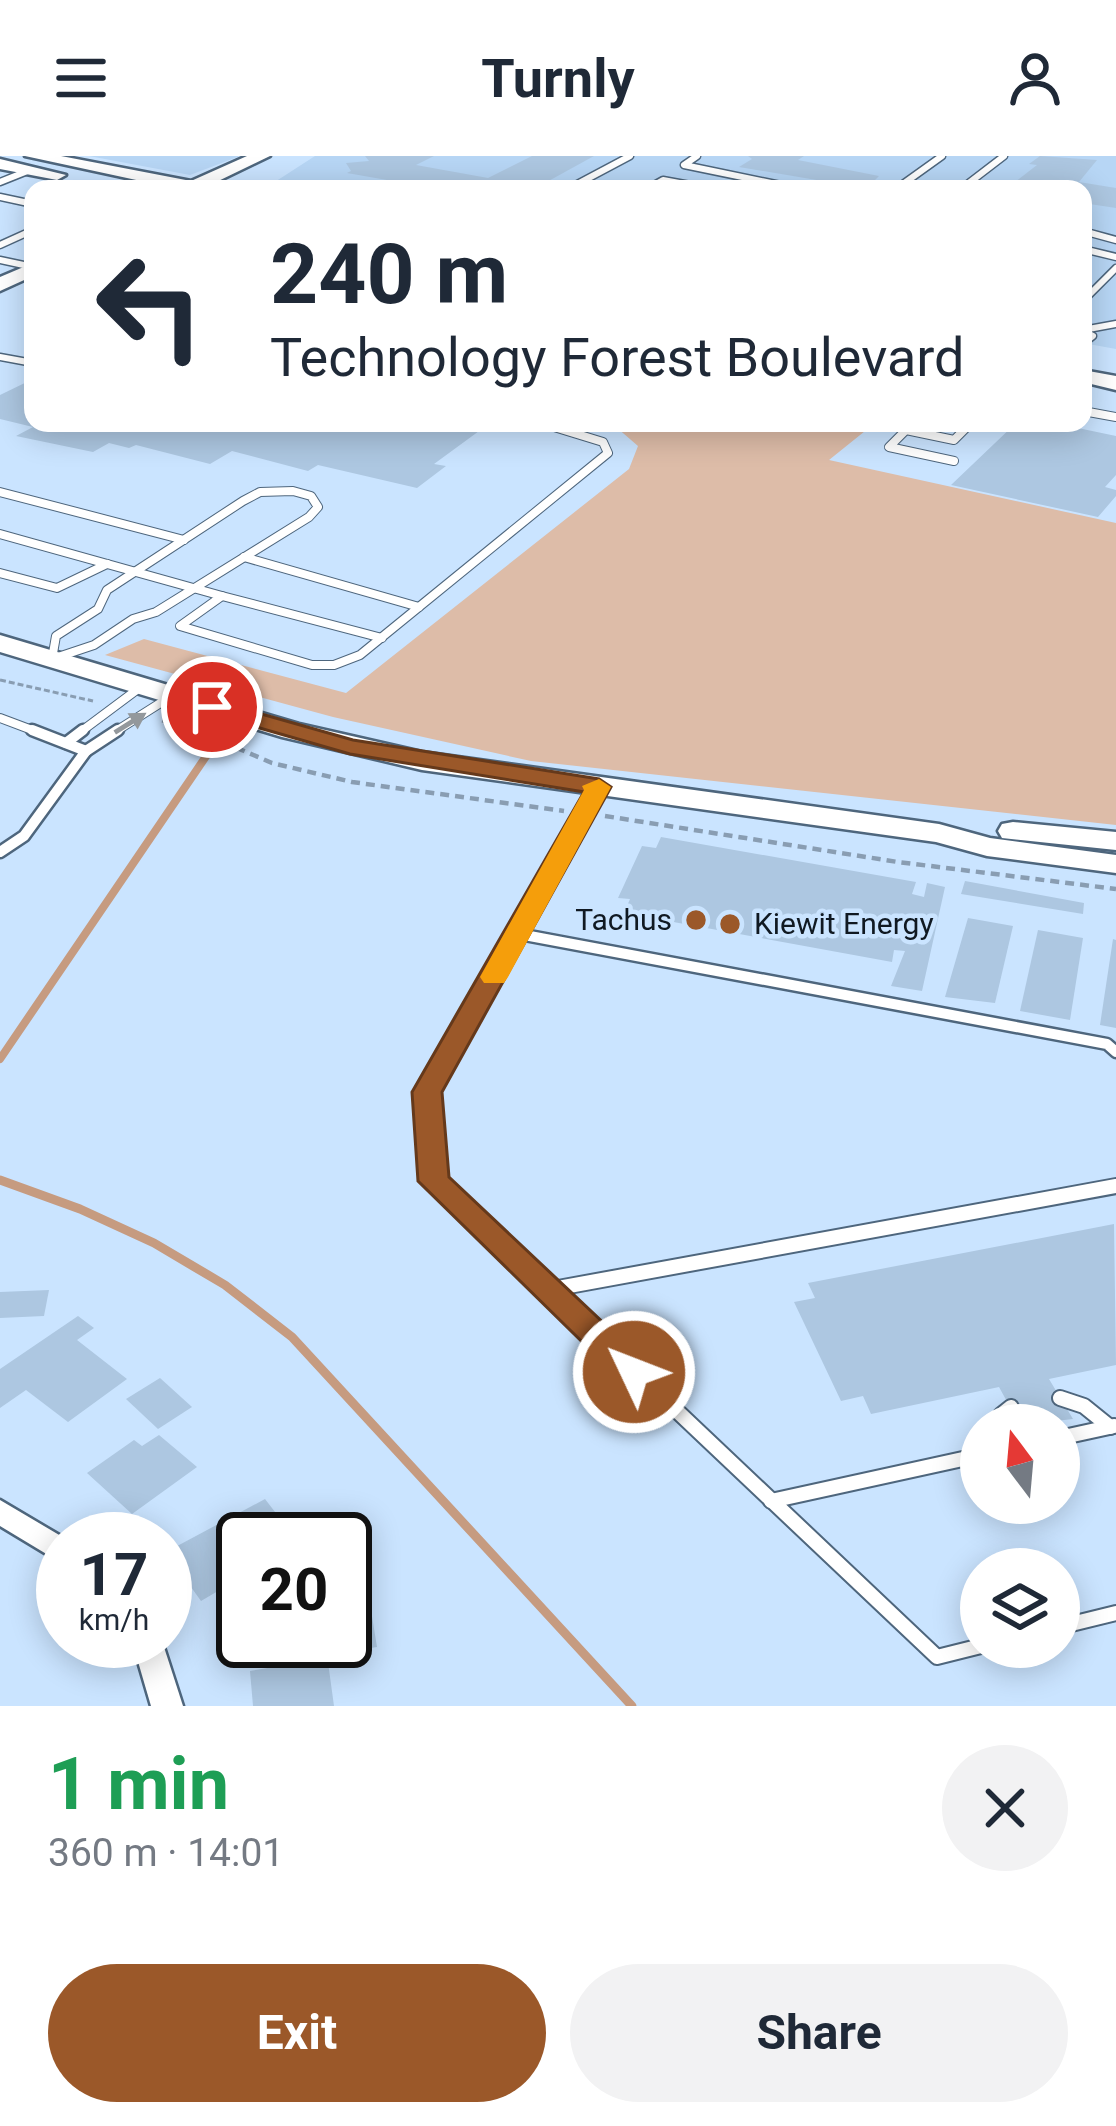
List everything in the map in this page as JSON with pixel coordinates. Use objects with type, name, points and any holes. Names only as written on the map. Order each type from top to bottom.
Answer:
[{"type":"street","points":[[212,180],[261,156]]},
{"type":"street","points":[[237,180],[285,158]]},
{"type":"street","points":[[0,164],[32,163],[143,180]]},
{"type":"street","points":[[32,163],[94,180]]},
{"type":"street","points":[[0,643],[350,747],[599,787],[939,833],[986,847],[1116,864]]},
{"type":"street","points":[[939,833],[988,830],[1116,841]]},
{"type":"street","points":[[0,1511],[36,1534]]},
{"type":"street","points":[[155,1668],[167,1706]]},
{"type":"lane","points":[[585,180],[630,156]]},
{"type":"lane","points":[[697,156],[684,165],[756,180]]},
{"type":"lane","points":[[909,180],[942,156]]},
{"type":"lane","points":[[973,180],[1004,156]]},
{"type":"lane","points":[[0,182],[32,163]]},
{"type":"lane","points":[[1092,292],[1116,268]]},
{"type":"lane","points":[[222,596],[180,626],[312,665],[334,665],[360,655],[608,453],[603,442],[580,432]]},
{"type":"lane","points":[[903,432],[889,447],[954,461]]},
{"type":"lane","points":[[928,432],[954,440],[962,432]]},
{"type":"lane","points":[[0,492],[184,540]]},
{"type":"lane","points":[[260,492],[311,496],[318,507],[156,612],[134,619],[94,645],[52,658],[56,636],[98,609],[107,590],[184,540],[260,492]]},
{"type":"lane","points":[[0,534],[382,638]]},
{"type":"lane","points":[[244,557],[419,607]]},
{"type":"lane","points":[[0,573],[57,588],[107,564]]},
{"type":"lane","points":[[66,743],[142,686]]},
{"type":"lane","points":[[0,852],[24,836],[86,751],[173,695]]},
{"type":"lane","points":[[0,718],[86,751]]},
{"type":"lane","points":[[599,787],[427,1092],[434,1181],[938,1657],[960,1651]]},
{"type":"lane","points":[[519,934],[1107,1044],[1116,1052]]},
{"type":"lane","points":[[547,1290],[1116,1186]]},
{"type":"lane","points":[[1060,1397],[1084,1406],[1113,1426]]},
{"type":"lane","points":[[1080,1433],[1113,1426]]},
{"type":"lane","points":[[771,1502],[960,1460]]},
{"type":"lane","points":[[1080,1622],[1116,1613]]},
{"type":"shaded area","points":[[89,156],[240,156],[190,175]]},
{"type":"shaded area","points":[[315,156],[1116,156],[1116,349],[1092,345],[1092,180],[278,180]]},
{"type":"shaded area","points":[[622,432],[864,432],[829,460],[1116,523],[1116,825],[531,761],[333,717],[105,655],[144,639],[346,693],[629,469],[638,446]]},
{"type":"building","points":[[365,156],[434,156],[416,165],[488,178],[532,156],[594,156],[550,180],[387,180],[347,173],[351,171],[346,163],[369,161]]},
{"type":"building","points":[[748,156],[804,156],[798,160],[879,176],[875,180],[818,180],[739,167],[752,159]]},
{"type":"building","points":[[1040,156],[1097,160],[1081,180],[1018,180],[1037,165],[1029,164]]},
{"type":"building","points":[[1092,184],[1116,188],[1116,208],[1092,204]]},
{"type":"building","points":[[24,383],[24,425],[0,419],[0,395]]},
{"type":"building","points":[[1092,431],[1116,436],[1116,475],[1105,487],[1116,490],[1116,496],[1098,517],[951,485],[1007,432]]},
{"type":"building","points":[[24,432],[478,432],[434,464],[446,466],[417,488],[318,465],[308,471],[232,451],[210,464],[136,445],[109,443],[93,452],[16,436]]},
{"type":"building","points":[[661,837],[916,882],[912,894],[924,897],[927,883],[945,887],[922,991],[891,986],[905,951],[894,950],[892,962],[624,913],[630,899],[618,898],[642,846],[656,848]]},
{"type":"building","points":[[965,881],[1084,903],[1083,914],[961,894]]},
{"type":"building","points":[[968,918],[1013,926],[995,1003],[945,997]]},
{"type":"building","points":[[1038,930],[1083,938],[1070,1020],[1020,1011]]},
{"type":"building","points":[[1116,940],[1116,1028],[1100,1025]]},
{"type":"building","points":[[1114,1224],[1116,1365],[1049,1379],[1064,1404],[1008,1404],[999,1387],[871,1414],[863,1396],[841,1401],[794,1302],[815,1298],[808,1283]]},
{"type":"building","points":[[49,1290],[44,1316],[0,1318],[0,1292]]},
{"type":"building","points":[[78,1316],[94,1328],[77,1340],[127,1379],[68,1422],[26,1390],[0,1408],[0,1369]]},
{"type":"building","points":[[160,1378],[192,1407],[158,1429],[126,1399]]},
{"type":"building","points":[[159,1435],[197,1467],[130,1512],[87,1473],[134,1440],[142,1446]]},
{"type":"building","points":[[265,1499],[275,1512],[241,1512]]},
{"type":"building","points":[[216,1525],[216,1592],[201,1601],[192,1588],[192,1538]]},
{"type":"building","points":[[329,1668],[334,1706],[253,1706],[250,1671]]},
{"type":"waterway","points":[[0,1059],[211,749]]},
{"type":"waterway","points":[[0,1180],[154,1243],[225,1285],[292,1337],[632,1706]]},
{"type":"slow traffic","points":[[494,977],[599,787],[594,786]]},
{"type":"place","name":"Tachus","points":[[696,920]]},
{"type":"place","name":"Kiewit Energy","points":[[730,924]]},
{"type":"route","points":[[212,707],[350,747],[599,787],[427,1092],[434,1181],[634,1372]]}]
